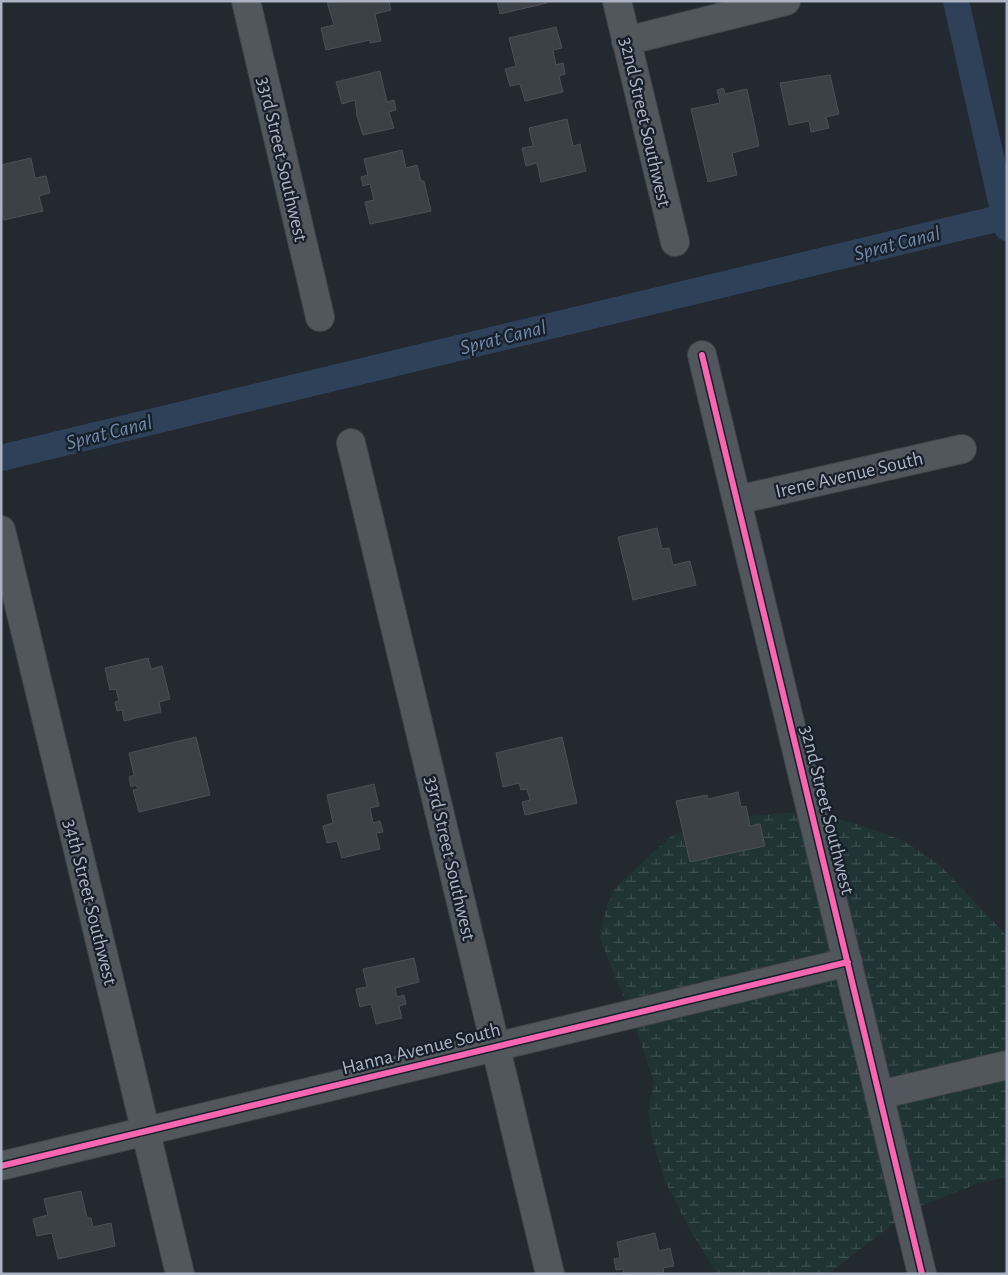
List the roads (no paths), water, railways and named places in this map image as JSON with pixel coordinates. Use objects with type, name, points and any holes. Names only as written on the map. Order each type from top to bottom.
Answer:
[{"type":"street","name":"33rd Street Southwest","points":[[246,1],[320,317]]},
{"type":"street","name":"32nd Street Southwest","points":[[617,1],[674,242]]},
{"type":"street","points":[[626,41],[786,1]]},
{"type":"street","name":"32nd Street Southwest","points":[[702,355],[922,1274]]},
{"type":"street","name":"33rd Street Southwest","points":[[351,443],[550,1274]]},
{"type":"street","name":"Irene Avenue South","points":[[737,500],[962,449]]},
{"type":"street","name":"34th Street Southwest","points":[[1,530],[180,1274]]},
{"type":"street","name":"Hanna Avenue South","points":[[1,1166],[848,962]]},
{"type":"street","points":[[879,1095],[1007,1065]]},
{"type":"waterway","points":[[956,1],[1007,228]]},
{"type":"waterway","name":"Sprat Canal","points":[[1,458],[1004,217]]}]
